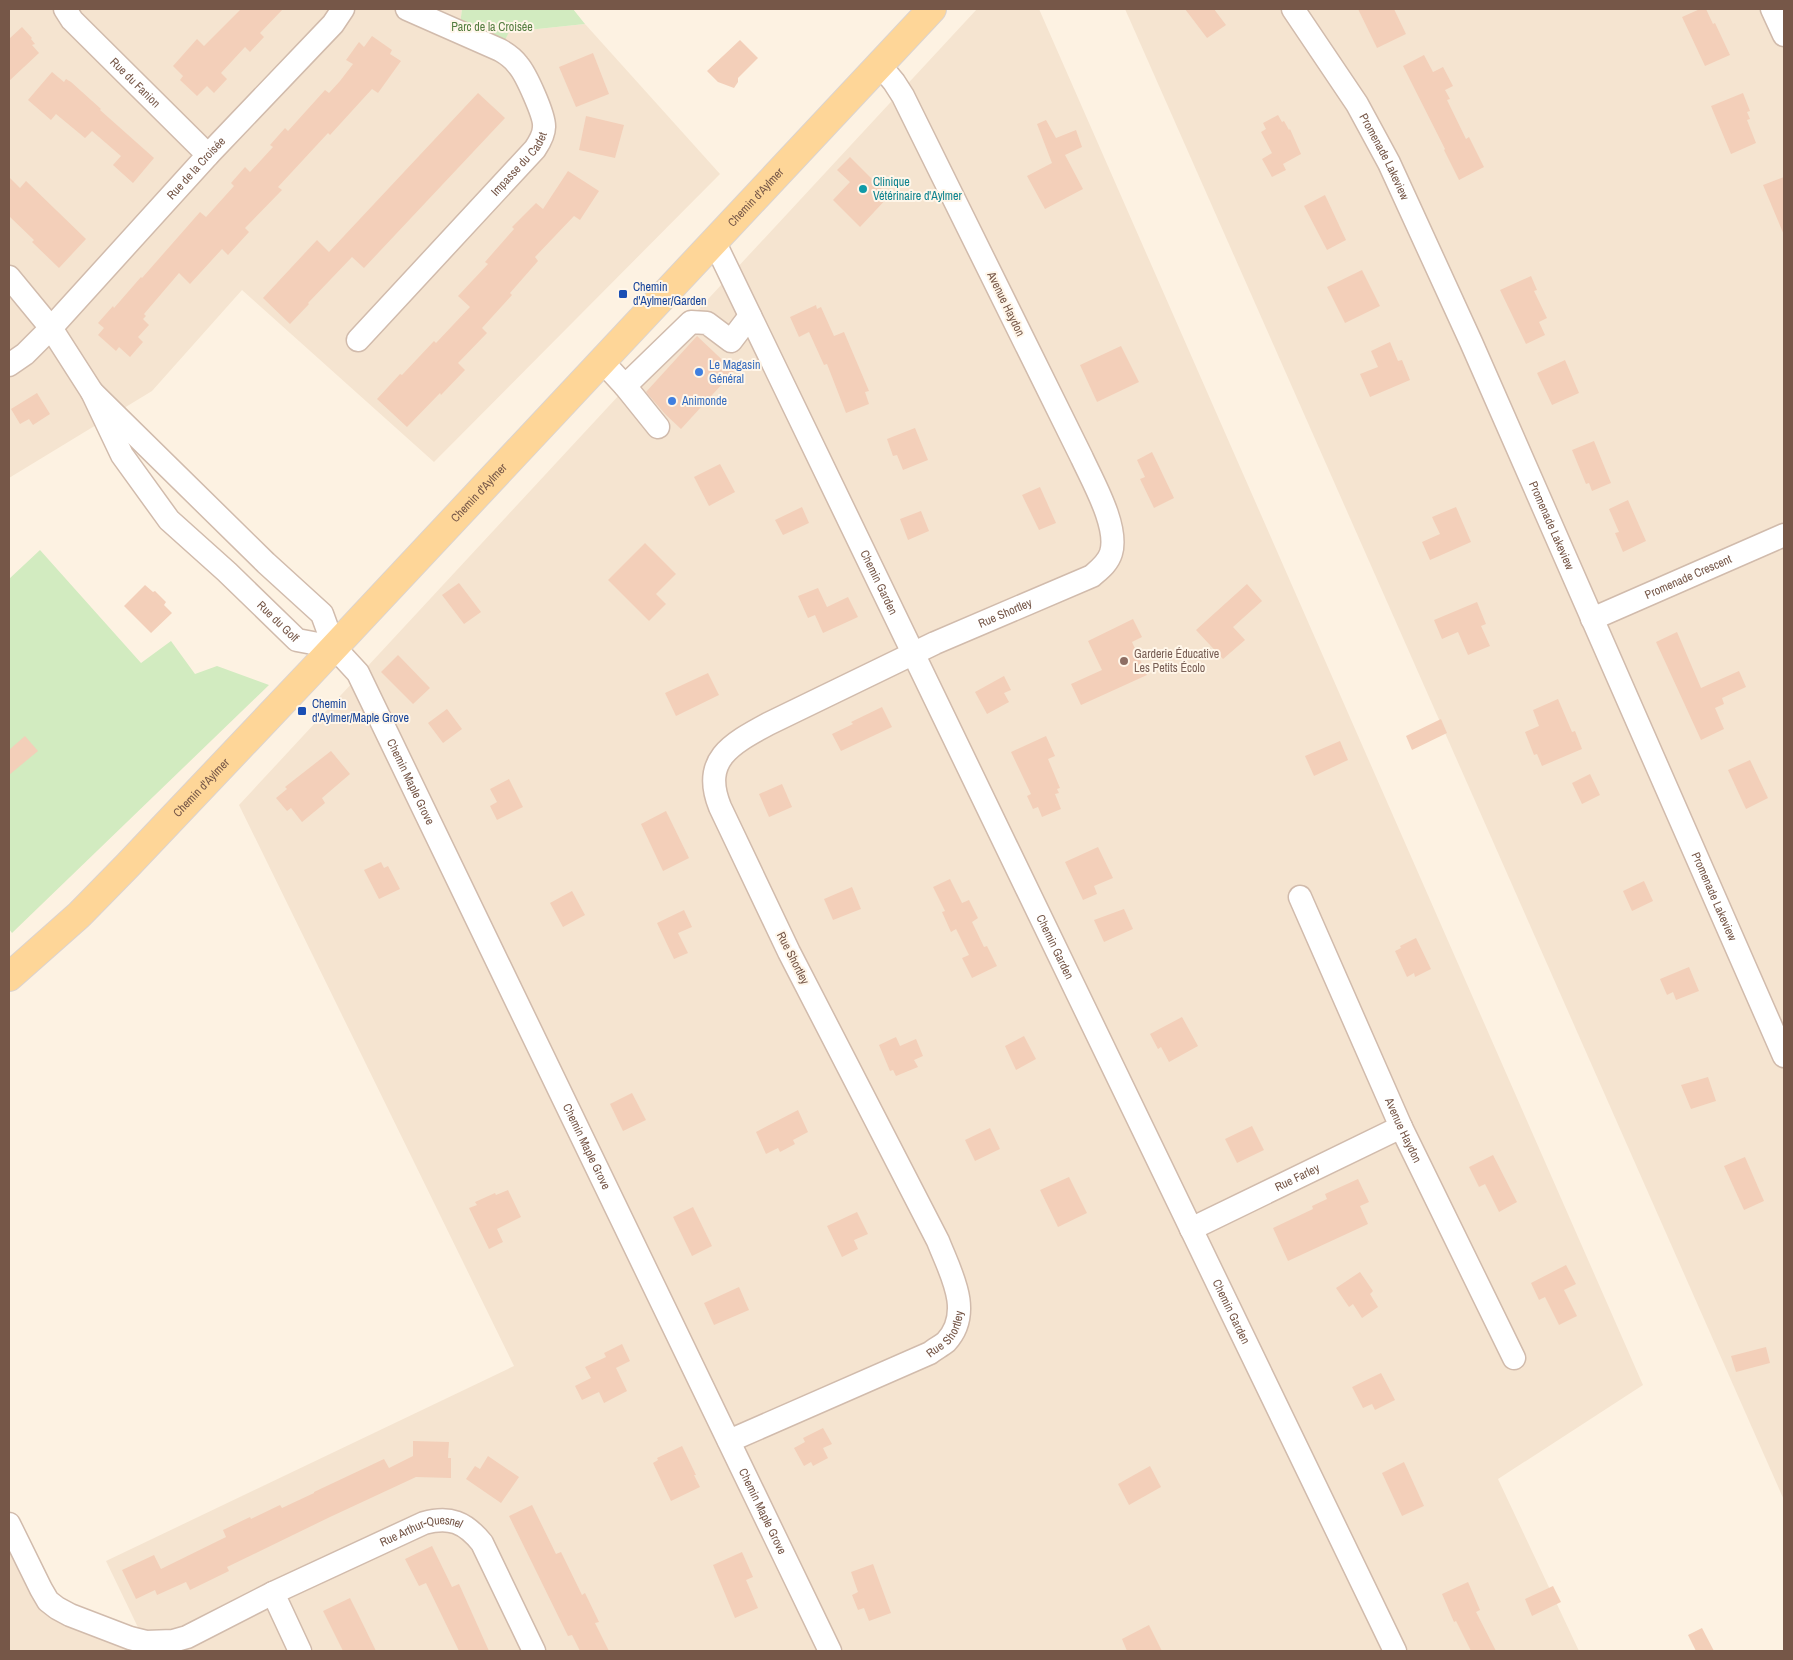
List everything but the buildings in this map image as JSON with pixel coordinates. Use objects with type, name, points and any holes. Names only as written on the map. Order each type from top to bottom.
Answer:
[{"type":"main road","name":"Chemin d'Aylmer","points":[[12,974],[44,948],[96,898],[932,9]]},
{"type":"street","name":"Rue du Fanion","points":[[65,9],[72,20],[208,155]]},
{"type":"street","name":"Rue de la Croisée","points":[[9,365],[25,354],[51,328],[208,155],[332,24],[343,9]]},
{"type":"street","name":"Impasse du Cadet","points":[[358,340],[535,149],[541,140],[544,128],[542,116],[526,78],[513,58],[500,50],[407,9]]},
{"type":"street","name":"Promenade Lakeview","points":[[1293,9],[1357,104],[1389,163],[1471,342],[1784,1056]]},
{"type":"street","points":[[1772,9],[1784,35]]},
{"type":"street","name":"Avenue Haydon","points":[[879,64],[903,96],[1082,458],[1110,526],[1113,539],[1112,552]]},
{"type":"street","name":"Chemin Garden","points":[[714,242],[1395,1651]]},
{"type":"street","name":"Rue du Golf","points":[[9,277],[51,328],[92,392],[122,455],[169,520],[227,572],[297,640],[334,647]]},
{"type":"street","points":[[626,386],[691,322],[707,323],[731,341],[750,316]]},
{"type":"street","points":[[602,362],[626,386],[658,428]]},
{"type":"street","name":"Rue du Golf","points":[[92,392],[266,563],[322,614],[334,647]]},
{"type":"street","name":"Promenade Crescent","points":[[1592,619],[1784,535]]},
{"type":"street","name":"Rue Shortley","points":[[729,1441],[930,1353],[945,1343],[954,1332],[959,1318],[959,1304],[956,1285],[938,1240],[789,952],[720,807],[715,794],[714,782],[714,771],[719,758],[728,748],[746,736],[913,654],[1092,576],[1105,565],[1112,552]]},
{"type":"street","name":"Chemin Maple Grove","points":[[334,647],[358,673],[830,1651]]},
{"type":"street","name":"Avenue Haydon","points":[[1300,897],[1402,1127],[1514,1358]]},
{"type":"street","name":"Rue Farley","points":[[1191,1229],[1402,1127]]},
{"type":"street","name":"Rue Arthur-Quesnel","points":[[9,1524],[40,1589],[48,1601],[70,1615],[138,1640],[162,1642],[187,1637],[273,1592],[424,1523],[436,1520],[450,1520],[473,1532],[482,1543],[534,1651]]},
{"type":"street","points":[[273,1592],[300,1651]]},
{"type":"shaded area","points":[[9,9],[462,9],[459,32],[509,32],[585,24],[720,174],[434,462],[242,290],[152,391],[9,478]]},
{"type":"shaded area","points":[[977,9],[1039,9],[1643,1385],[1498,1479],[1579,1651],[9,1651],[9,1524],[41,1589],[145,1642],[106,1561],[514,1366],[239,805]]},
{"type":"shaded area","points":[[1125,9],[1784,9],[1784,1500]]},
{"type":"green space","name":"Parc de la Croisée","points":[[462,9],[573,9],[585,24],[509,32],[500,50],[459,32]]},
{"type":"green space","points":[[40,550],[141,663],[171,641],[195,674],[217,666],[269,685],[12,933],[9,929],[9,579]]},
{"type":"place","name":"Clinique Vétérinaire d'Aylmer","points":[[863,189]]},
{"type":"place","name":"Chemin d'Aylmer/Garden","points":[[623,294]]},
{"type":"place","name":"Le Magasin Général","points":[[699,372]]},
{"type":"place","name":"Animonde","points":[[672,401]]},
{"type":"place","name":"Garderie Éducative Les Petits Écolo","points":[[1124,661]]},
{"type":"place","name":"Chemin d'Aylmer/Maple Grove","points":[[302,711]]}]
